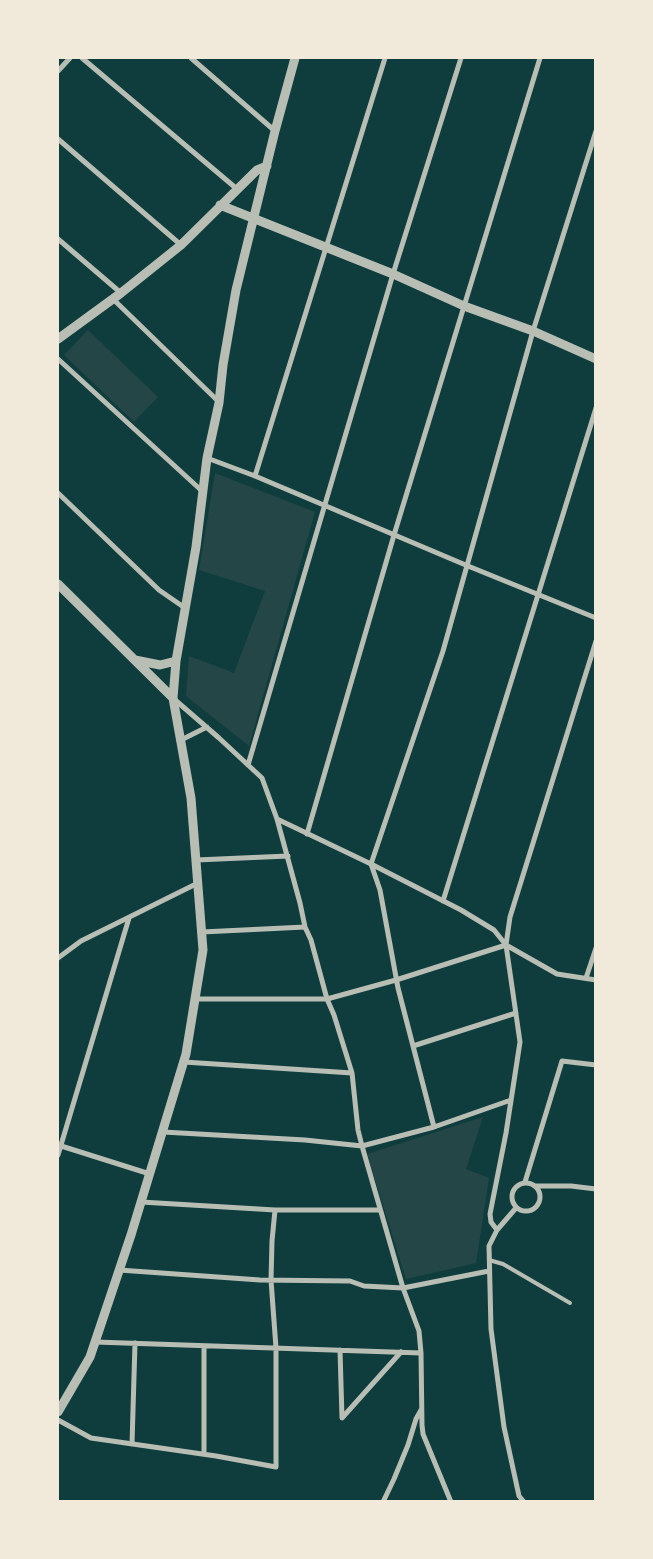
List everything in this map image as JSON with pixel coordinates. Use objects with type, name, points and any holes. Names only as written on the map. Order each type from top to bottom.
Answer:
[{"type":"street","points":[[58,72],[70,58]]},
{"type":"street","points":[[82,58],[237,189]]},
{"type":"street","points":[[191,58],[275,130]]},
{"type":"street","points":[[275,1210],[272,1241],[272,1280],[276,1348],[276,1467],[204,1454],[91,1438],[58,1420],[90,1357],[119,1270],[184,1062],[195,999],[203,950],[202,932],[191,798],[174,698],[176,661],[196,547],[207,458],[219,403],[223,365],[236,290],[275,130],[295,58]]},
{"type":"street","points":[[255,476],[385,58]]},
{"type":"street","points":[[248,764],[393,274],[461,58]]},
{"type":"street","points":[[307,834],[394,535],[540,58]]},
{"type":"street","points":[[434,1127],[396,980],[380,890],[370,864],[443,651],[533,331],[596,131]]},
{"type":"street","points":[[58,139],[181,245]]},
{"type":"street","points":[[58,339],[121,293],[181,245],[257,170],[267,166]]},
{"type":"street","points":[[220,205],[393,274],[464,306],[533,331],[596,359]]},
{"type":"street","points":[[58,239],[121,293]]},
{"type":"street","points":[[113,299],[219,403]]},
{"type":"street","points":[[58,359],[202,491]]},
{"type":"street","points":[[443,901],[596,408]]},
{"type":"street","points":[[207,458],[255,476],[596,618]]},
{"type":"street","points":[[58,493],[159,590],[185,608]]},
{"type":"street","points":[[58,584],[174,698],[262,778],[277,819],[305,927],[352,1073],[358,1130],[362,1146],[403,1288],[418,1330],[421,1353],[422,1425],[426,1443],[451,1502]]},
{"type":"street","points":[[497,1230],[491,1222],[490,1214],[506,1133],[520,1042],[506,945],[510,917],[596,641]]},
{"type":"street","points":[[135,660],[160,665],[176,661]]},
{"type":"street","points":[[181,740],[207,727]]},
{"type":"street","points":[[277,819],[461,910],[494,930],[506,945],[557,974],[596,980]]},
{"type":"street","points":[[196,860],[288,856]]},
{"type":"street","points":[[58,958],[81,942],[198,883]]},
{"type":"street","points":[[58,1156],[59,1145],[128,918]]},
{"type":"street","points":[[202,932],[305,927]]},
{"type":"street","points":[[195,999],[327,999],[396,980],[506,945]]},
{"type":"street","points":[[586,978],[596,948]]},
{"type":"street","points":[[413,1046],[516,1013]]},
{"type":"street","points":[[525,1182],[562,1061],[596,1065]]},
{"type":"street","points":[[184,1062],[352,1073]]},
{"type":"street","points":[[163,1132],[305,1140],[362,1146],[434,1127],[511,1100]]},
{"type":"street","points":[[59,1145],[150,1174]]},
{"type":"street","points":[[536,1186],[541,1197],[536,1208],[526,1212],[516,1208],[511,1198],[513,1192],[515,1187],[525,1182],[536,1186],[571,1186],[596,1189]]},
{"type":"street","points":[[141,1202],[275,1210],[380,1210]]},
{"type":"street","points":[[516,1208],[497,1230],[489,1246],[489,1271],[491,1329],[504,1427],[519,1496],[524,1502]]},
{"type":"street","points":[[119,1270],[272,1280],[350,1281],[364,1286],[403,1288],[489,1271]]},
{"type":"street","points":[[95,1342],[421,1353]]},
{"type":"street","points":[[132,1444],[135,1343]]},
{"type":"street","points":[[204,1346],[204,1454]]},
{"type":"street","points":[[340,1350],[342,1418],[401,1352]]},
{"type":"street","points":[[383,1502],[394,1479],[421,1408]]},
{"type":"lane","points":[[489,1260],[503,1264],[570,1304]]},
{"type":"shaded area","points":[[88,330],[158,397],[134,422],[64,355]]},
{"type":"shaded area","points":[[215,473],[315,512],[249,746],[186,696],[189,656],[234,673],[265,591],[199,570]]},
{"type":"shaded area","points":[[483,1117],[466,1169],[489,1178],[476,1263],[406,1279],[367,1154]]}]
